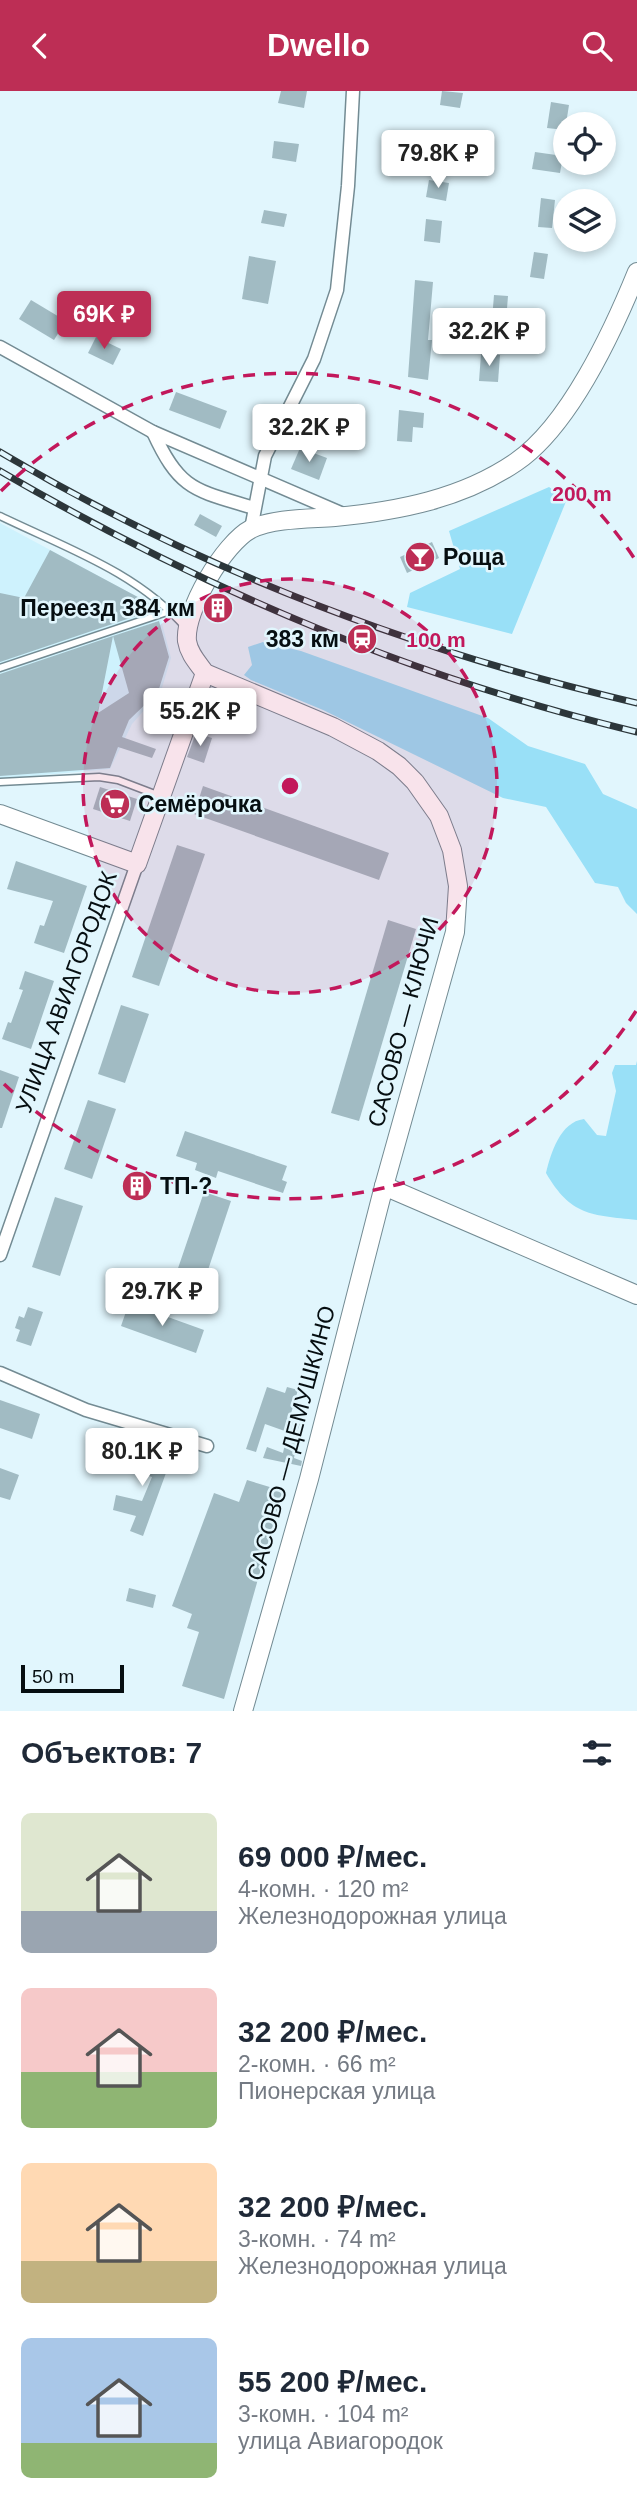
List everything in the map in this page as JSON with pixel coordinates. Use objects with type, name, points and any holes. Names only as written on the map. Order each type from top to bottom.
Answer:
[{"type":"street","points":[[251,529],[259,480],[274,434],[314,359],[337,290],[348,186],[353,91]]},
{"type":"street","points":[[205,673],[192,655],[187,630],[218,564],[232,544],[251,529],[280,522],[347,516],[423,503],[471,488],[518,461],[537,445],[572,401],[637,272]]},
{"type":"street","points":[[0,347],[153,432],[347,516]]},
{"type":"street","points":[[153,432],[167,463],[183,482],[214,496],[254,508]]},
{"type":"street","name":"УЛИЦА АВИАГОРОДОК","points":[[0,1255],[205,673]]},
{"type":"street","name":"САСОВО — КЛЮЧИ","points":[[205,673],[333,727],[378,751],[415,782],[446,833],[458,886],[455,932],[384,1186]]},
{"type":"street","name":"УЛИЦА АВИАГОРОДОК","points":[[0,814],[137,864]]},
{"type":"street","points":[[384,1186],[637,1294]]},
{"type":"street","name":"САСОВО — ДЕМУШКИНО","points":[[243,1711],[309,1479],[384,1186]]},
{"type":"street","points":[[0,1373],[86,1410],[207,1446]]},
{"type":"lane","points":[[0,516],[128,578],[170,611],[187,630]]},
{"type":"lane","points":[[0,668],[170,611]]},
{"type":"lane","points":[[0,782],[99,777],[118,780],[161,797]]},
{"type":"shaded area","points":[[549,487],[567,499],[512,634],[407,607],[410,593],[460,569],[449,531]]},
{"type":"shaded area","points":[[0,523],[158,608],[171,658],[161,691],[132,724],[110,769],[0,779]]},
{"type":"shaded area","points":[[263,642],[301,651],[488,718],[528,746],[585,764],[603,794],[637,809],[637,914],[626,903],[618,887],[595,883],[546,807],[503,798],[323,710],[244,675],[252,665],[248,647]]},
{"type":"shaded area","points":[[637,1061],[637,1220],[584,1211],[564,1198],[546,1173],[554,1148],[569,1126],[584,1119],[597,1135],[606,1136],[616,1091],[612,1073],[615,1065],[636,1065]]},
{"type":"building","points":[[281,91],[307,91],[304,108],[278,103]]},
{"type":"building","points":[[442,91],[463,93],[460,108],[440,105]]},
{"type":"building","points":[[551,102],[569,105],[568,112],[553,112],[553,129],[547,128]]},
{"type":"building","points":[[436,136],[458,139],[455,159],[433,156]]},
{"type":"building","points":[[274,141],[299,144],[296,162],[272,158]]},
{"type":"building","points":[[535,152],[553,155],[553,172],[532,169]]},
{"type":"building","points":[[429,180],[449,183],[446,201],[426,197]]},
{"type":"building","points":[[541,198],[553,200],[552,228],[538,227]]},
{"type":"building","points":[[264,210],[287,214],[284,227],[261,223]]},
{"type":"building","points":[[426,219],[442,221],[440,243],[424,241]]},
{"type":"building","points":[[534,252],[548,254],[544,279],[530,277]]},
{"type":"building","points":[[249,256],[276,261],[268,304],[242,299]]},
{"type":"building","points":[[415,280],[433,282],[428,380],[408,377]]},
{"type":"building","points":[[494,295],[508,296],[506,321],[492,320]]},
{"type":"building","points":[[31,300],[66,321],[54,340],[19,319]]},
{"type":"building","points":[[96,337],[121,349],[113,365],[88,353]]},
{"type":"building","points":[[481,354],[500,355],[498,382],[479,381]]},
{"type":"building","points":[[176,392],[227,411],[220,429],[169,410]]},
{"type":"building","points":[[399,410],[424,413],[423,428],[413,427],[412,442],[397,441]]},
{"type":"building","points":[[300,448],[327,458],[319,480],[291,469]]},
{"type":"building","points":[[200,514],[222,526],[216,537],[194,525]]},
{"type":"building","name":"Роща","points":[[432,542],[439,558],[407,573],[400,557]]},
{"type":"building","points":[[50,550],[149,603],[148,612],[0,662],[0,593],[24,598]]},
{"type":"building","points":[[159,621],[169,657],[158,692],[129,720],[122,737],[156,749],[152,758],[118,747],[110,768],[0,776],[0,674],[113,636]],"holes":[[[113,636],[129,693],[98,713]]]},
{"type":"building","points":[[196,733],[212,738],[204,763],[187,757]]},
{"type":"building","points":[[203,786],[389,853],[379,880],[194,814]]},
{"type":"building","name":"Семёрочка","points":[[100,787],[137,799],[130,821],[93,809]]},
{"type":"building","points":[[177,845],[205,854],[159,986],[132,977]]},
{"type":"building","points":[[16,861],[87,886],[64,953],[34,943],[40,925],[44,926],[53,901],[7,889]]},
{"type":"building","points":[[388,920],[416,929],[359,1121],[331,1113]]},
{"type":"building","points":[[25,971],[54,981],[31,1049],[2,1039],[23,990],[19,989]]},
{"type":"building","points":[[121,1005],[149,1014],[125,1083],[98,1074]]},
{"type":"building","points":[[0,1070],[19,1077],[2,1128],[0,1128]]},
{"type":"building","points":[[88,1100],[116,1109],[92,1179],[64,1169]]},
{"type":"building","points":[[185,1131],[287,1166],[282,1180],[287,1182],[283,1193],[218,1171],[216,1178],[195,1170],[197,1163],[176,1156]]},
{"type":"building","points":[[204,1192],[231,1201],[204,1282],[200,1280],[196,1290],[173,1283]]},
{"type":"building","points":[[55,1197],[83,1206],[60,1276],[32,1267]]},
{"type":"building","points":[[129,1303],[204,1330],[196,1353],[121,1326]]},
{"type":"building","points":[[28,1307],[43,1312],[31,1346],[16,1341],[20,1330],[15,1328],[19,1316],[24,1318]]},
{"type":"building","points":[[267,1387],[285,1393],[287,1387],[298,1390],[289,1420],[300,1424],[296,1435],[265,1424],[256,1452],[246,1449]]},
{"type":"building","points":[[0,1400],[40,1414],[32,1439],[0,1428]]},
{"type":"building","points":[[286,1439],[297,1441],[294,1458],[302,1461],[301,1466],[263,1458],[267,1447],[283,1453]]},
{"type":"building","points":[[127,1447],[170,1462],[143,1536],[130,1531],[136,1516],[113,1510],[116,1495],[142,1501],[152,1477],[120,1466]]},
{"type":"building","points":[[0,1468],[19,1475],[10,1500],[0,1497]]},
{"type":"building","points":[[247,1480],[283,1491],[224,1699],[182,1686],[199,1632],[187,1628],[192,1614],[172,1606],[214,1493],[239,1502]]},
{"type":"building","points":[[129,1588],[156,1595],[153,1608],[126,1601]]},
{"type":"railway","points":[[0,452],[152,533],[309,602],[389,632],[471,658],[637,703]]},
{"type":"railway","points":[[0,471],[152,553],[309,625],[471,685],[637,732]]},
{"type":"place","name":"Роща","points":[[420,557]]},
{"type":"place","name":"Переезд 384 км","points":[[218,608]]},
{"type":"place","name":"383 км","points":[[362,639]]},
{"type":"place","name":"Семёрочка","points":[[115,804]]},
{"type":"place","name":"ТП-?","points":[[137,1186]]}]
